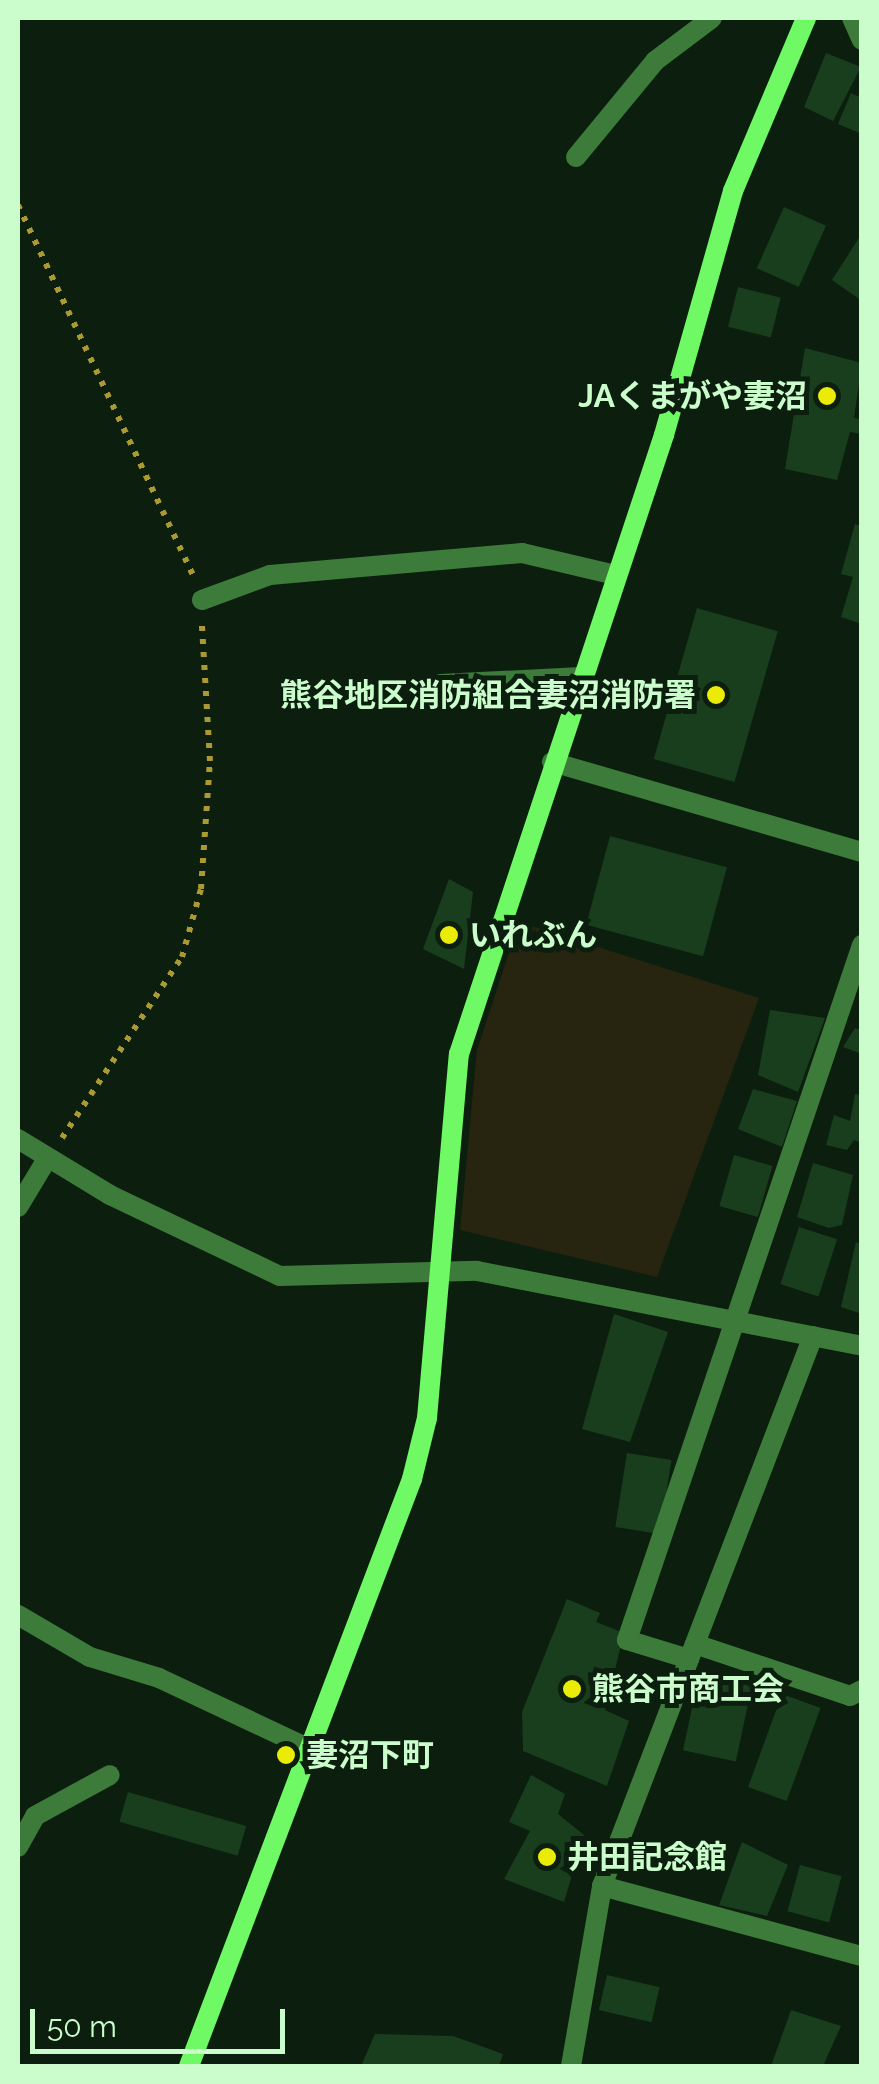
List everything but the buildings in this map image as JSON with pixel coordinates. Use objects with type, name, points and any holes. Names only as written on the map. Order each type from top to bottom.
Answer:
[{"type":"street","points":[[576,157],[655,61],[712,18]]},
{"type":"street","points":[[189,2066],[412,1479],[427,1418],[459,1054],[552,762],[664,436],[733,191],[806,18]]},
{"type":"street","points":[[852,18],[862,40]]},
{"type":"street","points":[[202,600],[270,575],[522,552],[615,574]]},
{"type":"street","points":[[440,684],[581,677]]},
{"type":"street","points":[[552,762],[862,852]]},
{"type":"street","points":[[862,944],[627,1640],[692,1652],[850,1696],[862,1690]]},
{"type":"street","points":[[18,1139],[47,1159],[280,1276],[438,1269],[862,1346]]},
{"type":"street","points":[[18,1208],[47,1159]]},
{"type":"street","points":[[571,2066],[602,1886],[813,1336]]},
{"type":"street","points":[[18,1616],[90,1657],[159,1678],[308,1748]]},
{"type":"street","points":[[18,1847],[36,1816],[110,1774]]},
{"type":"street","points":[[602,1886],[862,1956]]},
{"type":"path","points":[[18,206],[169,513],[202,600],[210,761],[201,890],[182,957],[47,1159]]},
{"type":"shaded area","points":[[519,922],[759,998],[657,1277],[460,1230],[477,1050]]},
{"type":"place","name":"JAくまがや妻沼","points":[[827,396]]},
{"type":"place","name":"熊谷地区消防組合妻沼消防署","points":[[716,695]]},
{"type":"place","name":"いれぶん","points":[[449,935]]},
{"type":"place","name":"熊谷市商工会","points":[[572,1689]]},
{"type":"place","name":"妻沼下町","points":[[286,1755]]},
{"type":"place","name":"井田記念館","points":[[547,1857]]}]
